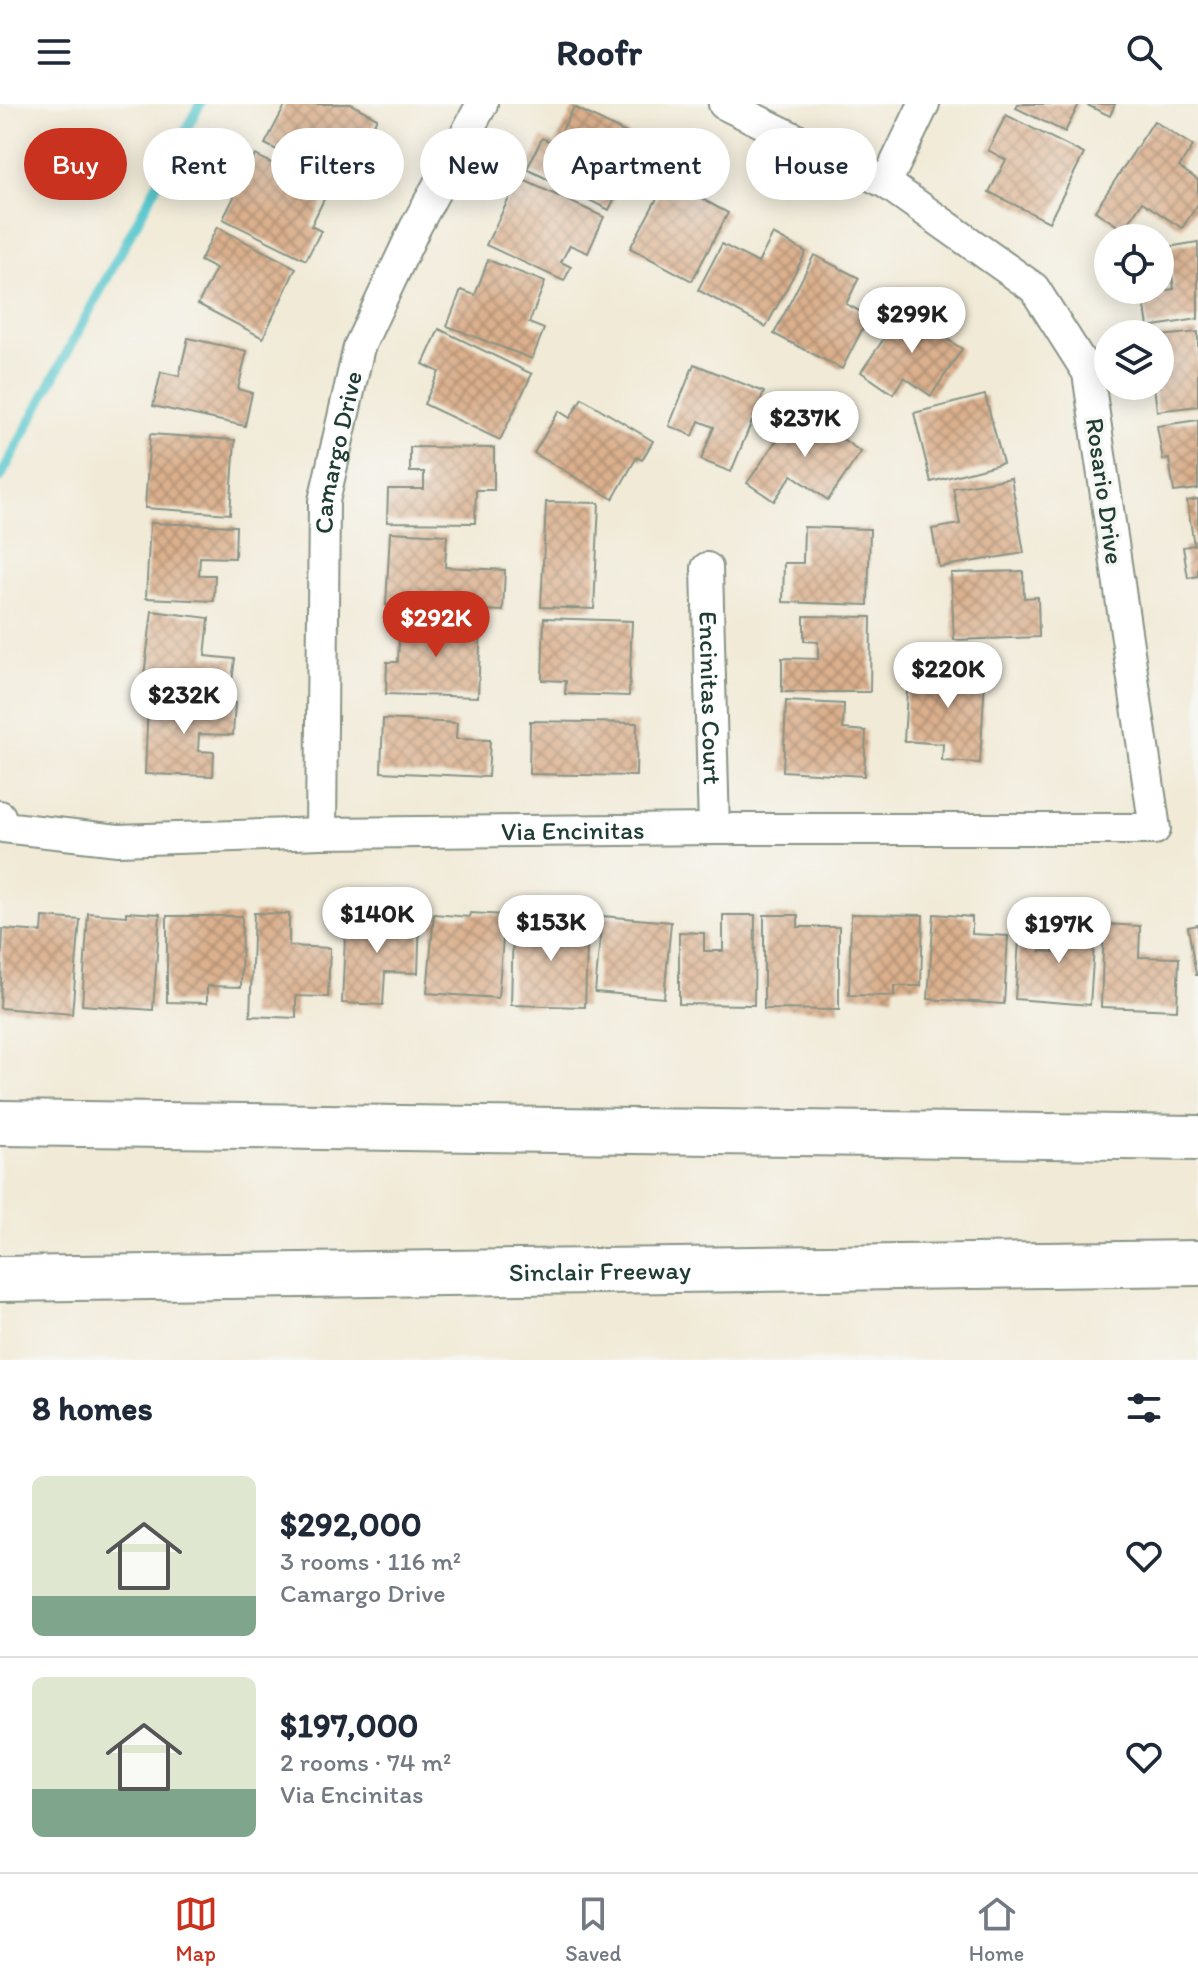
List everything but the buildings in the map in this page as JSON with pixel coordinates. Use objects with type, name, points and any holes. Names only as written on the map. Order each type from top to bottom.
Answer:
[{"type":"highway","points":[[0,1123],[1198,1138]]},
{"type":"highway","name":"Sinclair Freeway","points":[[0,1279],[1198,1263]]},
{"type":"street","name":"Camargo Drive","points":[[321,833],[324,501],[359,347],[415,228],[482,104]]},
{"type":"street","name":"Rosario Drive","points":[[724,104],[886,183],[1034,288],[1088,373],[1155,829]]},
{"type":"street","points":[[886,183],[924,104]]},
{"type":"street","name":"Encinitas Court","points":[[707,568],[714,829]]},
{"type":"street","name":"Via Encinitas","points":[[0,816],[3,827],[118,840],[321,833],[1155,829]]},
{"type":"waterway","points":[[0,478],[200,104]]}]
